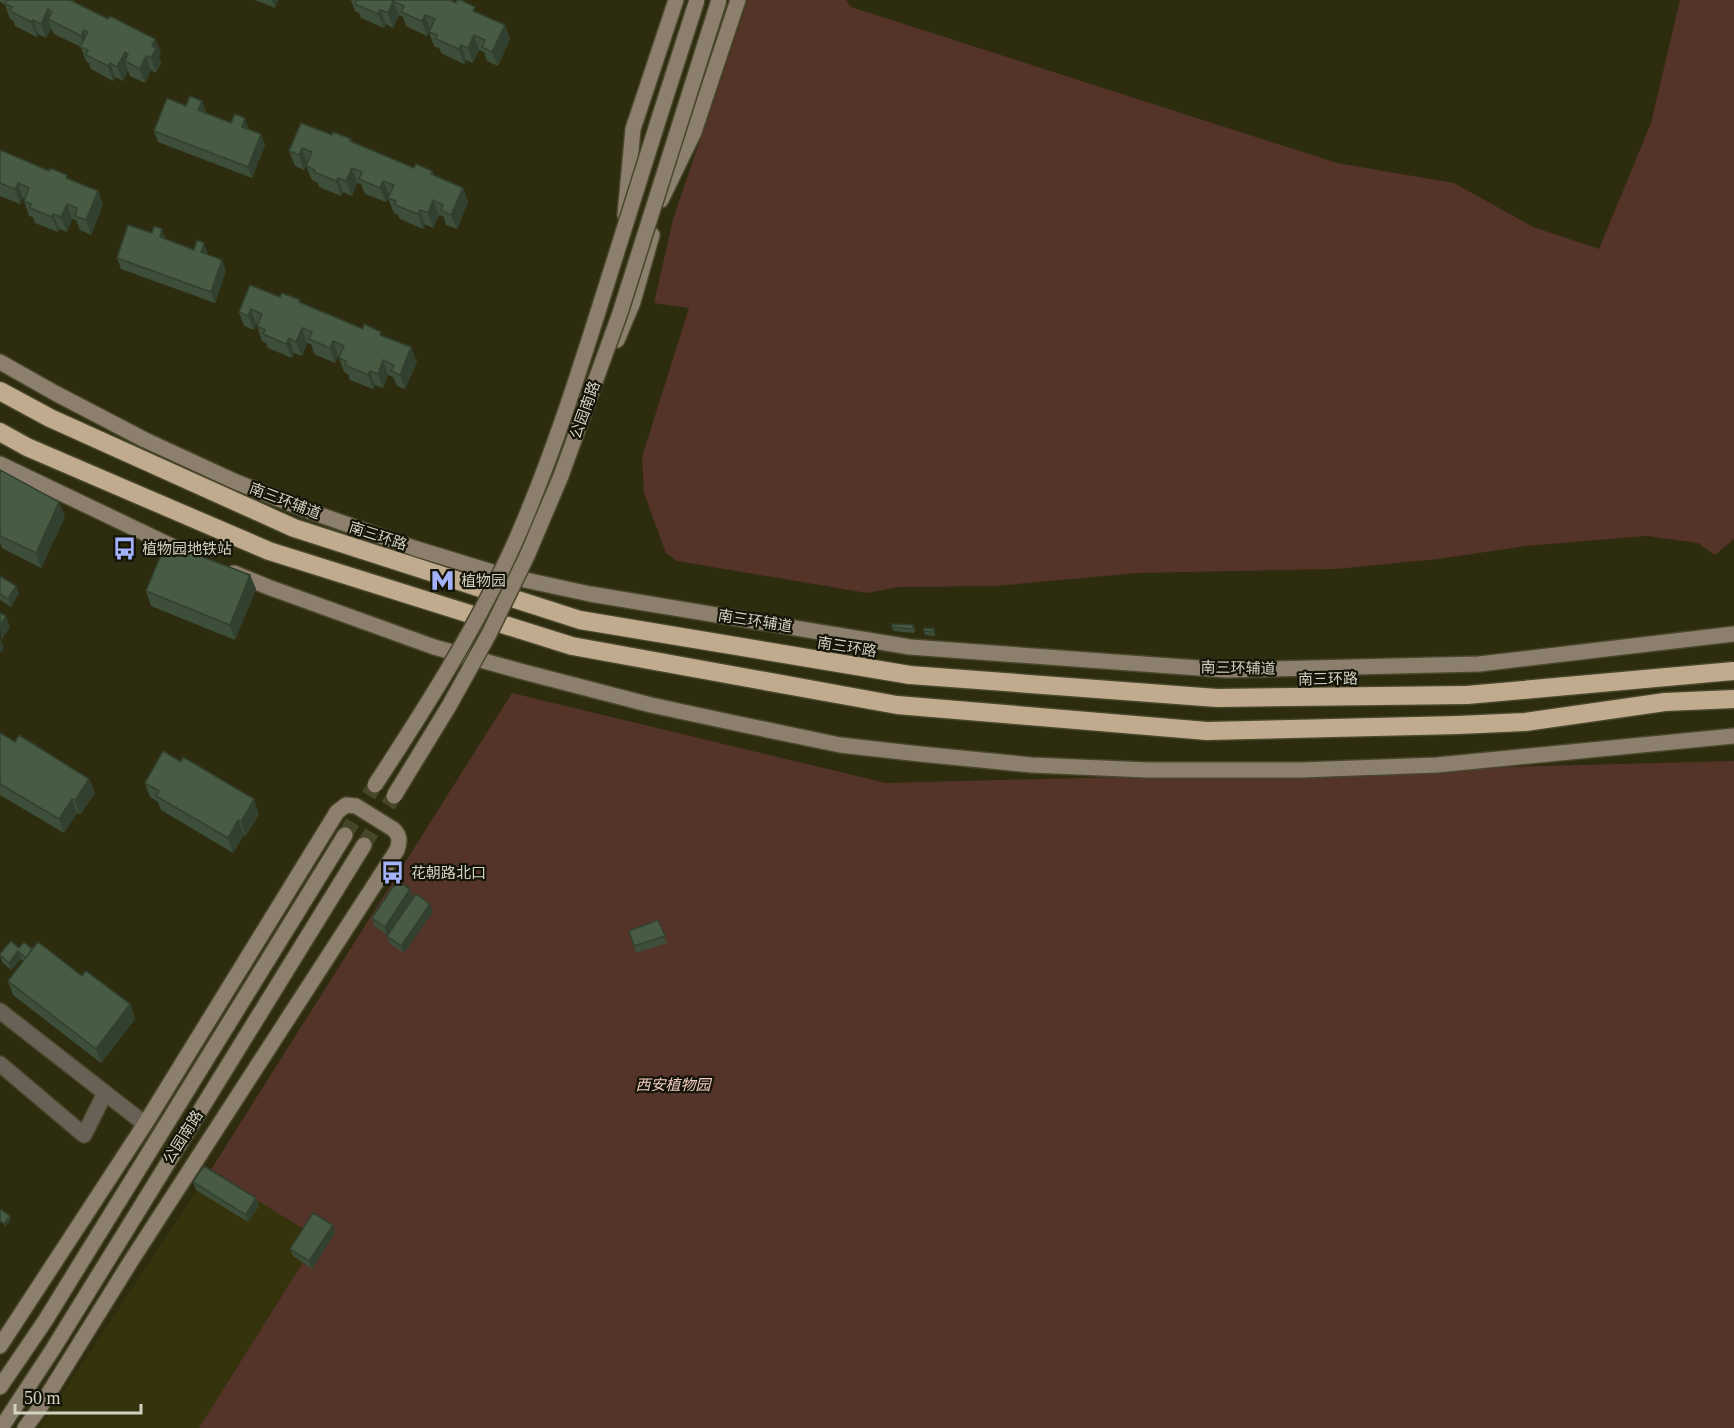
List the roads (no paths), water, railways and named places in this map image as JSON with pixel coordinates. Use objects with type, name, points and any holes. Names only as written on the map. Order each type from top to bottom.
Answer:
[{"type":"highway","name":"南三环路","points":[[0,391],[50,418],[294,528],[580,620],[910,675],[1217,698],[1467,695],[1734,670]]},
{"type":"highway","points":[[0,432],[27,447],[269,550],[561,642],[897,705],[1207,731],[1525,722],[1665,702],[1734,699]]},
{"type":"main road","points":[[502,575],[624,221],[633,129],[676,0]]},
{"type":"main road","name":"公园南路","points":[[375,785],[486,603],[523,523],[551,453],[579,372],[696,0]]},
{"type":"main road","name":"公园南路","points":[[394,796],[449,706],[489,634],[527,556],[561,477],[620,313],[719,0]]},
{"type":"main road","points":[[522,580],[633,302],[663,194],[694,132],[738,0]]},
{"type":"main road","name":"南三环辅道","points":[[0,362],[135,435],[234,481],[392,541],[502,575],[590,594],[910,647],[1226,670],[1479,664],[1734,634]]},
{"type":"main road","points":[[0,464],[198,558]]},
{"type":"main road","points":[[218,567],[434,647],[651,705],[840,745],[1043,766],[1148,770],[1301,770],[1437,765],[1734,736]]},
{"type":"main road","points":[[0,1347],[145,1124],[337,812],[346,806],[356,806],[396,832],[400,840],[397,850],[25,1428]]},
{"type":"main road","name":"公园南路","points":[[0,1387],[45,1321],[345,835]]},
{"type":"main road","name":"公园南路","points":[[1,1428],[53,1349],[364,845]]},
{"type":"street","points":[[0,1011],[145,1124]]},
{"type":"street","points":[[0,1064],[84,1135],[105,1094]]},
{"type":"tunnel","points":[[345,835],[375,785]]},
{"type":"tunnel","points":[[364,845],[394,796]]},
{"type":"place","name":"植物园地铁站","points":[[124,549]]},
{"type":"place","name":"植物园","points":[[443,581]]},
{"type":"place","name":"花朝路北口","points":[[393,873]]},
{"type":"park label","name":"西安植物园","points":[[673,1085]]}]
